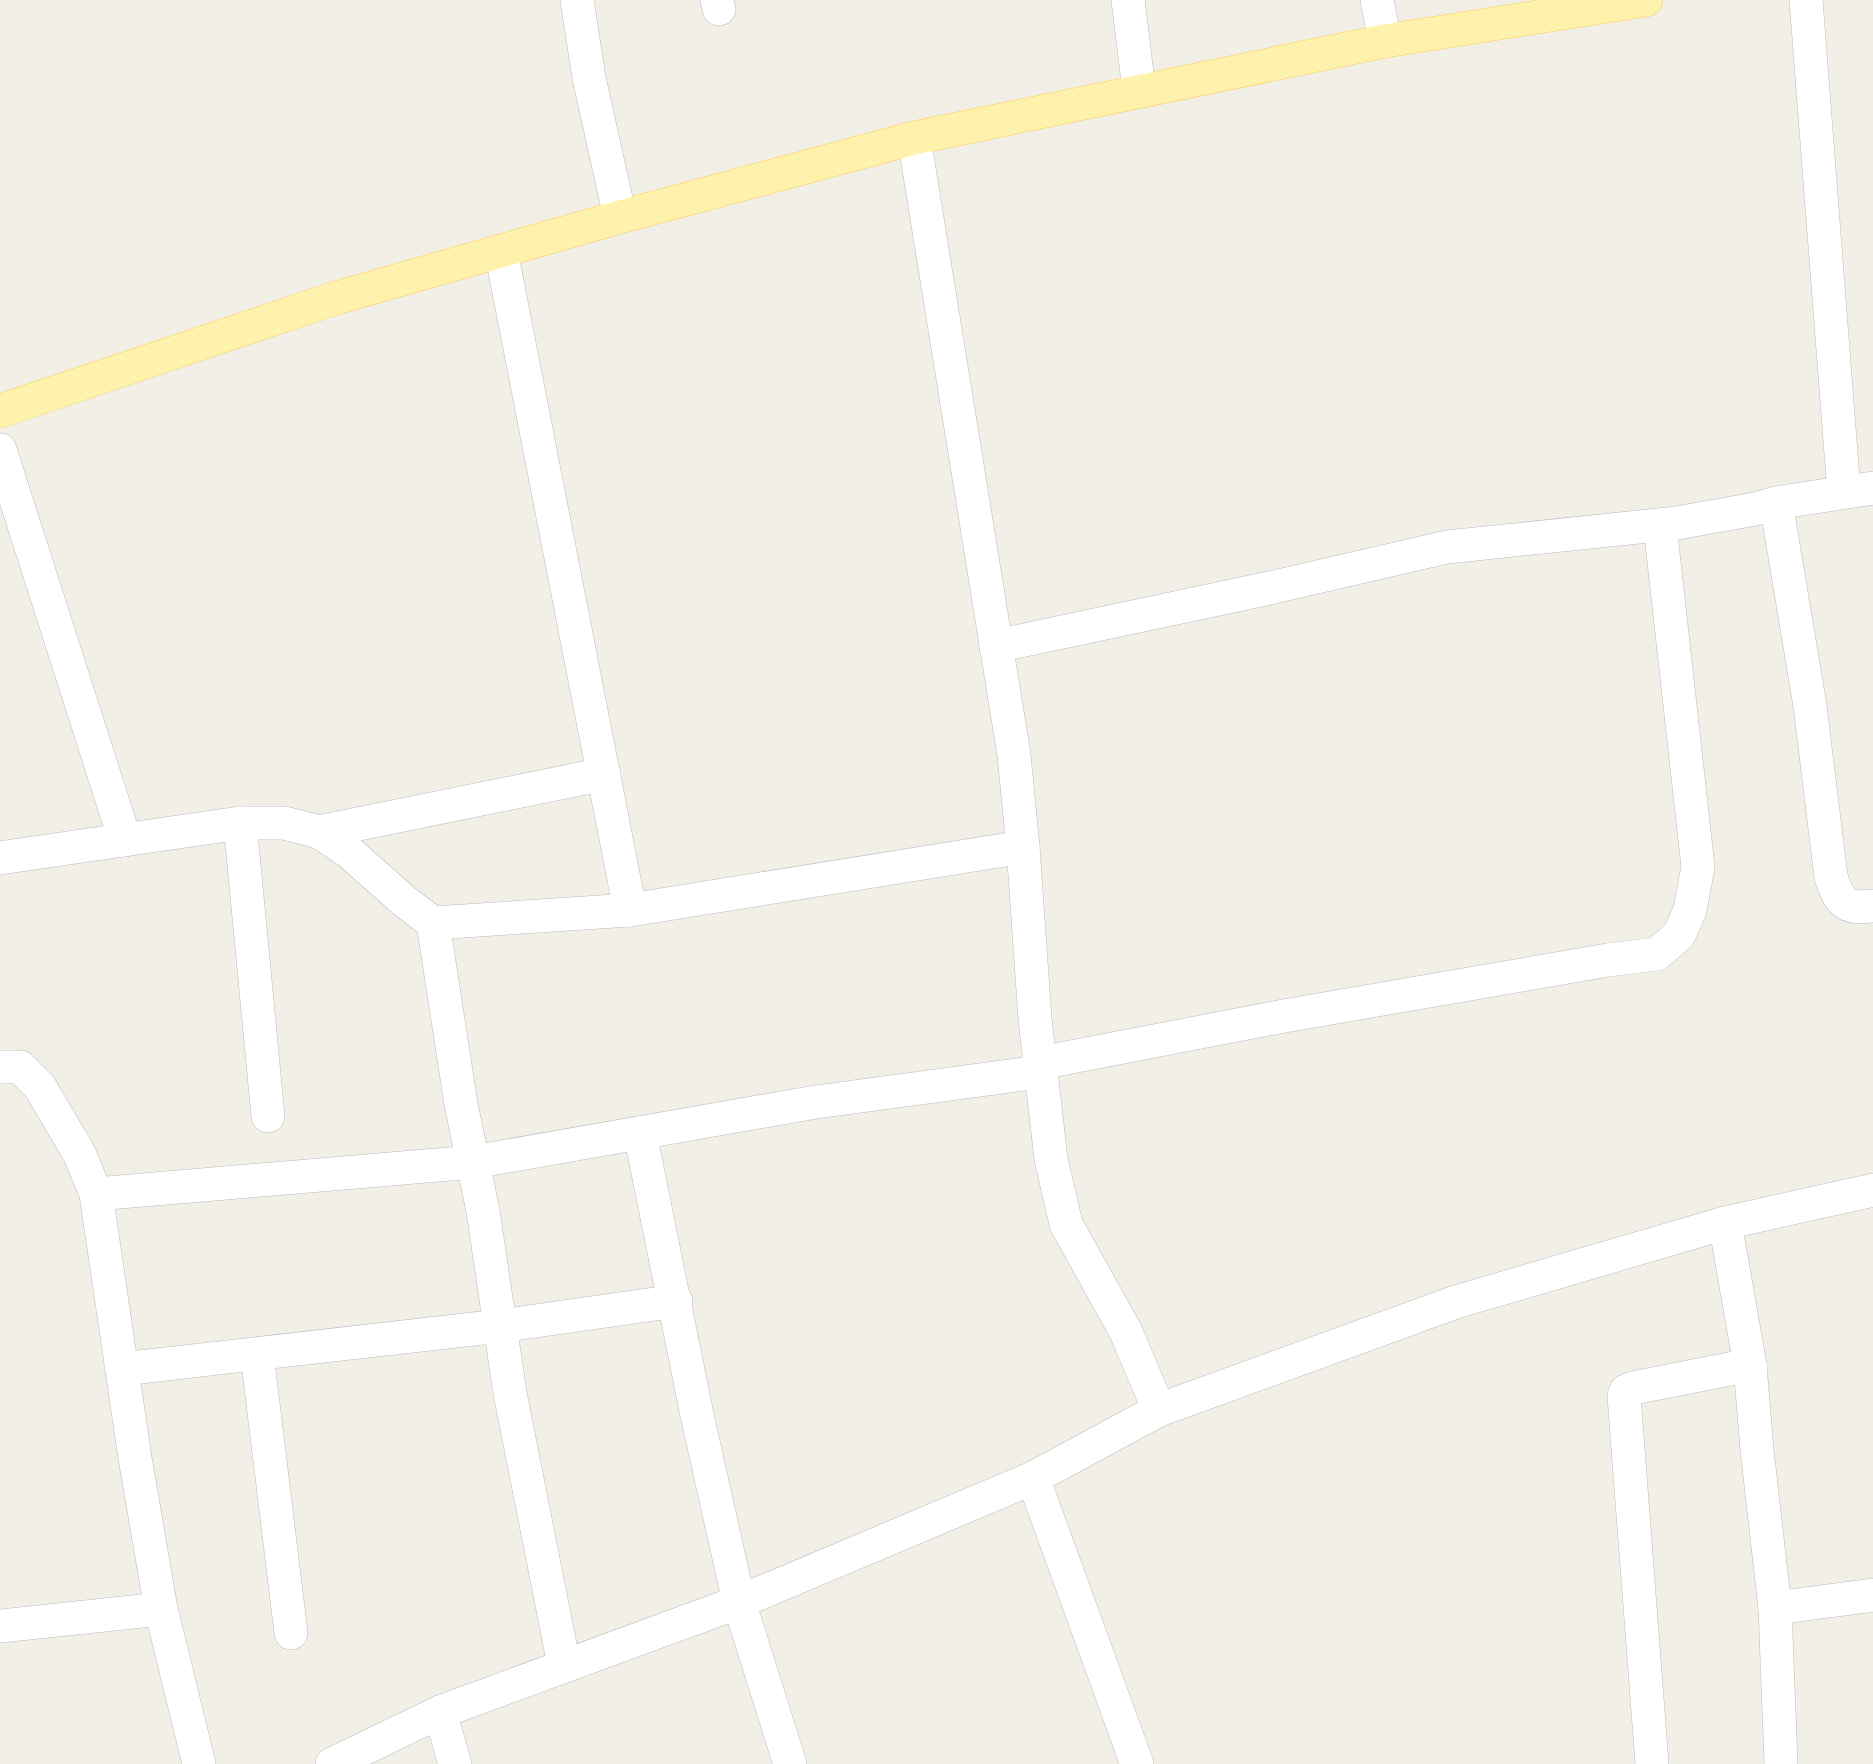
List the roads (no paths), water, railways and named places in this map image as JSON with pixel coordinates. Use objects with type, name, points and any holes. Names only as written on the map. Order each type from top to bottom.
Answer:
[{"type":"main road","points":[[0,411],[336,298],[620,217],[914,138],[1385,41],[1525,9],[1646,0]]},
{"type":"street","points":[[577,0],[589,78],[620,217]]},
{"type":"street","points":[[1128,0],[1139,90]]},
{"type":"street","points":[[1377,0],[1385,41]]},
{"type":"street","points":[[996,646],[1265,589],[1447,547],[1660,526],[1755,509],[1776,503],[1859,490],[1806,0]]},
{"type":"street","points":[[914,138],[1014,755],[1040,1068],[1050,1159],[1066,1224],[1126,1332],[1159,1410]]},
{"type":"street","points":[[501,251],[630,910]]},
{"type":"street","points":[[0,450],[125,840]]},
{"type":"street","points":[[1776,503],[1810,706],[1831,878],[1838,898],[1860,908],[1873,906]]},
{"type":"street","points":[[96,1194],[473,1162],[816,1102],[1040,1068],[1284,1016],[1608,960],[1657,954],[1678,935],[1690,910],[1698,867],[1660,526]]},
{"type":"street","points":[[319,832],[604,774]]},
{"type":"street","points":[[0,858],[240,823],[284,823],[319,832],[349,852],[403,900],[433,923],[630,910],[1023,847]]},
{"type":"street","points":[[240,823],[268,1116]]},
{"type":"street","points":[[433,923],[461,1104],[483,1211],[510,1393],[564,1665]]},
{"type":"street","points":[[0,1067],[20,1067],[40,1087],[79,1153],[96,1194],[161,1609],[199,1764]]},
{"type":"street","points":[[640,1133],[676,1301],[697,1415],[739,1602],[790,1764]]},
{"type":"street","points":[[332,1764],[440,1712],[739,1602],[1033,1478],[1159,1410],[1456,1302],[1725,1222],[1873,1190]]},
{"type":"street","points":[[1725,1222],[1750,1365],[1775,1608],[1780,1764]]},
{"type":"street","points":[[122,1369],[500,1326],[676,1301]]},
{"type":"street","points":[[257,1354],[291,1633]]},
{"type":"street","points":[[1652,1764],[1624,1396],[1626,1392],[1640,1386],[1750,1365]]},
{"type":"street","points":[[1033,1478],[1137,1764]]},
{"type":"street","points":[[1775,1608],[1873,1595]]},
{"type":"street","points":[[0,1626],[161,1609]]},
{"type":"street","points":[[440,1712],[455,1764]]}]
